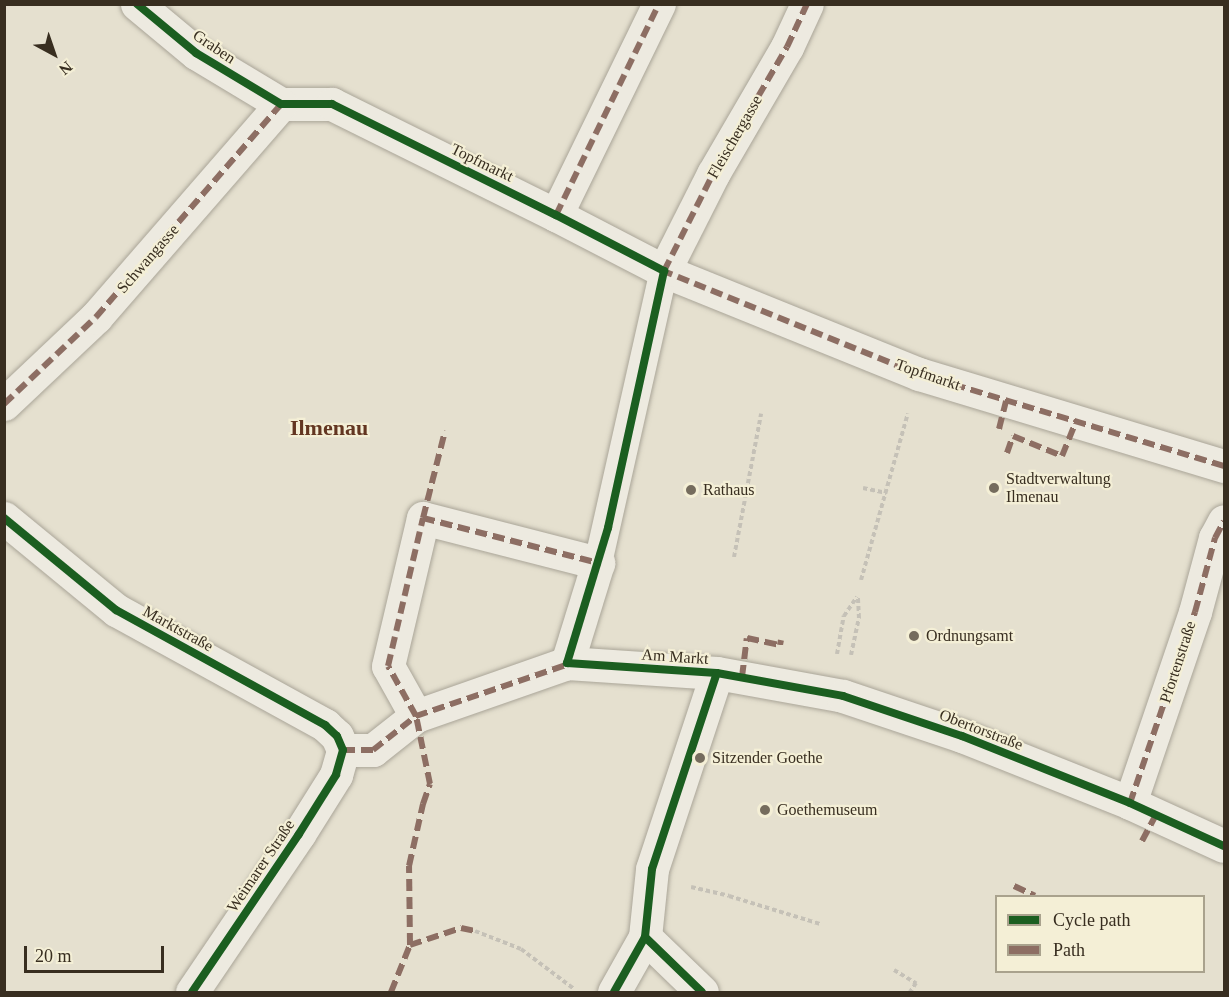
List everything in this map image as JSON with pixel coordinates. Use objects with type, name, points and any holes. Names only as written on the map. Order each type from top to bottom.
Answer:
[{"type":"street","name":"Graben","points":[[137,4],[196,53],[281,104]]},
{"type":"street","points":[[556,215],[659,4]]},
{"type":"street","name":"Fleischergasse","points":[[664,272],[713,174],[787,47],[807,4]]},
{"type":"street","name":"Topfmarkt","points":[[281,104],[332,104],[556,215],[664,272],[919,374],[1224,466]]},
{"type":"street","name":"Schwangasse","points":[[4,404],[96,317],[281,104]]},
{"type":"street","name":"Marktstraße","points":[[4,518],[116,610],[326,725],[337,736],[344,750]]},
{"type":"street","points":[[416,716],[388,666],[423,518],[598,563],[567,663]]},
{"type":"street","name":"Pfortenstraße","points":[[1130,803],[1194,612],[1215,538],[1224,521]]},
{"type":"street","name":"Am Markt","points":[[344,750],[373,750],[416,716],[567,663],[717,673],[652,869],[645,937]]},
{"type":"street","name":"Obertorstraße","points":[[717,673],[836,695],[962,736],[1130,803],[1224,846]]},
{"type":"street","name":"Weimarer Straße","points":[[192,993],[336,775],[344,750]]},
{"type":"street","points":[[614,993],[645,937],[702,993]]},
{"type":"lane","points":[[598,563],[664,272]]},
{"type":"path","points":[[861,580],[919,374]]},
{"type":"path","points":[[734,557],[761,414]]},
{"type":"path","points":[[863,488],[886,493]]},
{"type":"path","points":[[857,597],[859,618],[836,695],[844,616],[857,597]]},
{"type":"path","points":[[729,896],[820,924]]},
{"type":"path","points":[[475,931],[521,949],[579,993]]},
{"type":"path","points":[[894,970],[916,982],[910,993]]},
{"type":"marked path","points":[[556,215],[659,4]]},
{"type":"marked path","points":[[664,271],[713,174],[787,47],[807,4]]},
{"type":"marked path","points":[[4,404],[96,317],[281,104],[287,104]]},
{"type":"marked path","points":[[661,270],[919,374],[1224,466]]},
{"type":"marked path","points":[[999,429],[1006,401]]},
{"type":"marked path","points":[[1007,453],[1013,436],[1062,456],[1076,421]]},
{"type":"marked path","points":[[423,518],[445,431]]},
{"type":"marked path","points":[[391,992],[410,945],[409,866],[423,804],[430,784],[416,716],[388,666],[423,518],[598,563],[597,566]]},
{"type":"marked path","points":[[1130,803],[1195,612],[1215,538],[1224,521]]},
{"type":"marked path","points":[[742,677],[747,638],[780,645],[781,640]]},
{"type":"marked path","points":[[343,750],[373,750],[416,716],[572,663]]},
{"type":"marked path","points":[[1142,841],[1156,815]]},
{"type":"marked path","points":[[1014,886],[1033,895]]},
{"type":"marked path","points":[[410,945],[461,928],[475,931]]},
{"type":"cycle path","points":[[137,4],[196,53],[281,104],[332,104],[664,271],[608,528],[567,663],[717,673],[843,696],[962,736],[1130,803],[1224,846]]},
{"type":"cycle path","points":[[4,518],[116,610],[325,725],[337,736],[343,750],[336,775],[192,992]]},
{"type":"cycle path","points":[[614,992],[645,937],[652,869],[717,673]]},
{"type":"cycle path","points":[[645,937],[702,992]]},
{"type":"place","name":"Stadtverwaltung Ilmenau","points":[[994,488]]},
{"type":"place","name":"Rathaus","points":[[691,490]]},
{"type":"place","name":"Ordnungsamt","points":[[914,636]]},
{"type":"place","name":"Sitzender Goethe","points":[[700,758]]},
{"type":"place","name":"Goethemuseum","points":[[765,810]]},
{"type":"district","name":"Ilmenau","points":[[329,428]]}]
